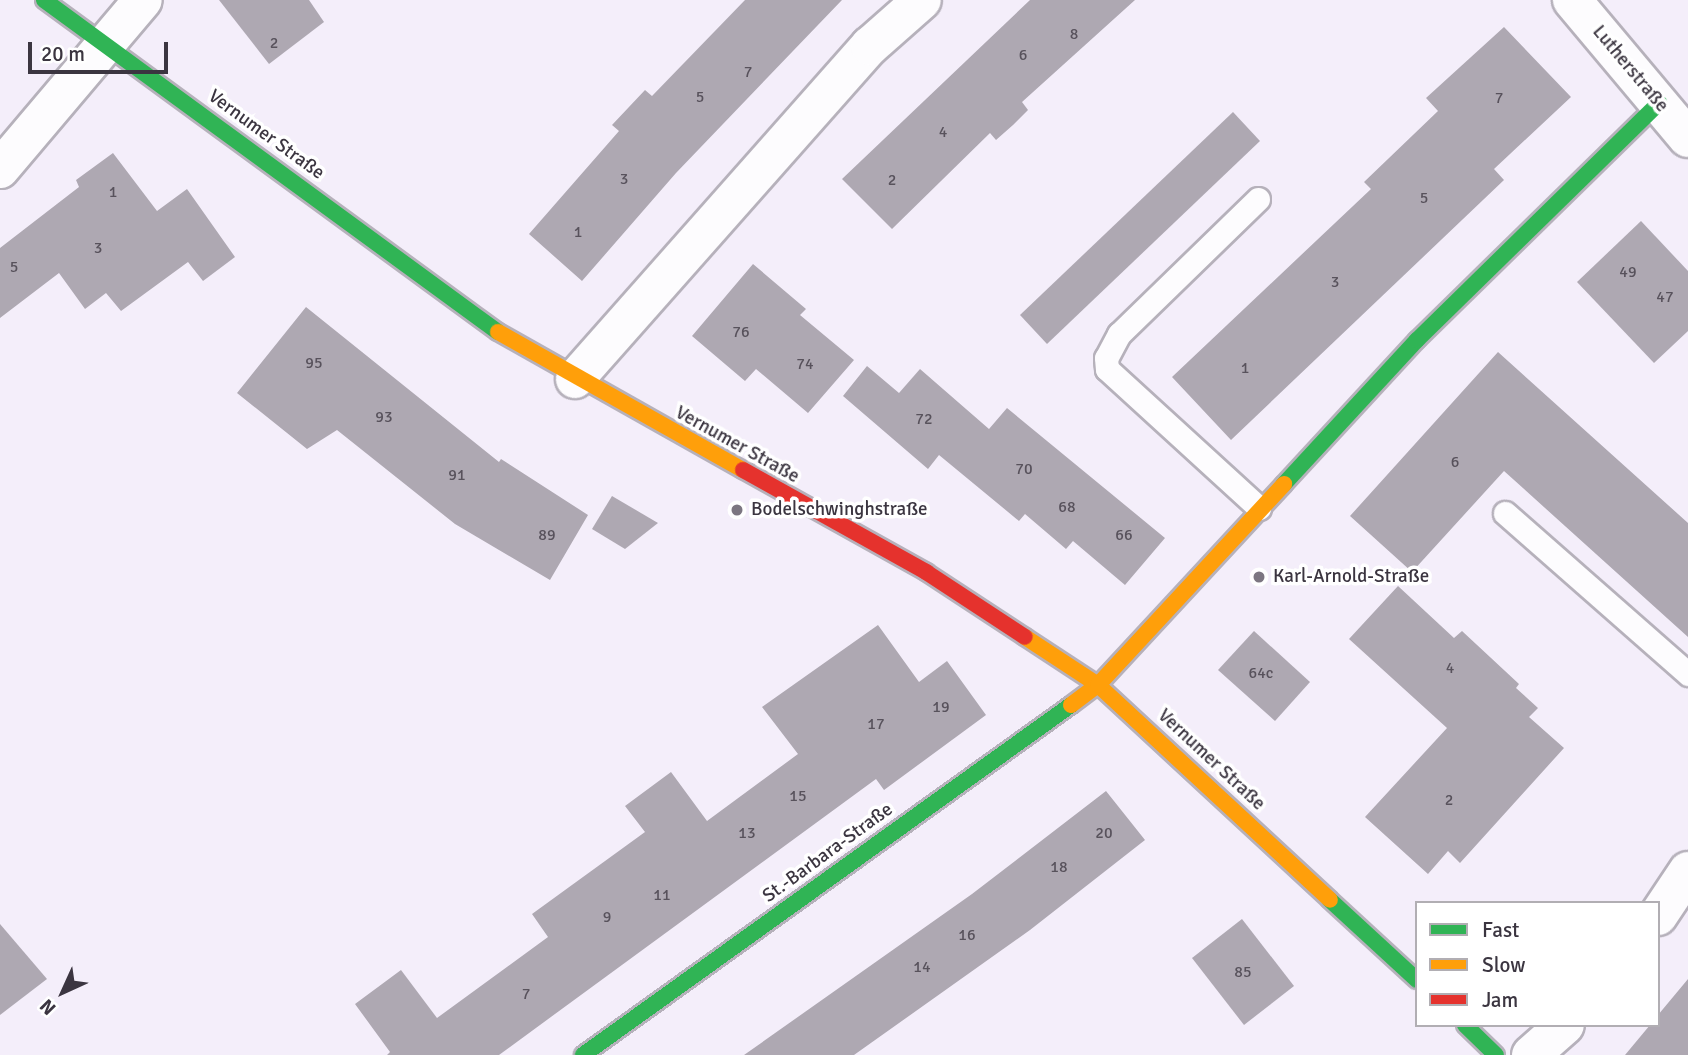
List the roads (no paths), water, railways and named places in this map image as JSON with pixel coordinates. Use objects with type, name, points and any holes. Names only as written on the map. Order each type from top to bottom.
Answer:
[{"type":"street","name":"Vernumer Straße","points":[[44,0],[511,341],[926,572],[1098,685],[1415,978]]},
{"type":"street","points":[[0,169],[143,0]]},
{"type":"street","points":[[575,379],[870,46],[922,0]]},
{"type":"street","name":"Lutherstraße","points":[[1572,0],[1688,138]]},
{"type":"street","points":[[1098,685],[1417,340],[1658,103]]},
{"type":"street","name":"St.-Barbara-Straße","points":[[583,1055],[1098,685]]},
{"type":"street","points":[[1660,913],[1688,870]]},
{"type":"street","points":[[1467,1027],[1496,1055]]},
{"type":"street","points":[[1531,1055],[1563,1027]]},
{"type":"lane","points":[[1258,199],[1119,334],[1106,358],[1107,369],[1259,508]]},
{"type":"lane","points":[[1505,513],[1688,674]]},
{"type":"place","name":"Bodelschwinghstraße","points":[[737,510]]},
{"type":"place","name":"Karl-Arnold-Straße","points":[[1259,577]]}]
